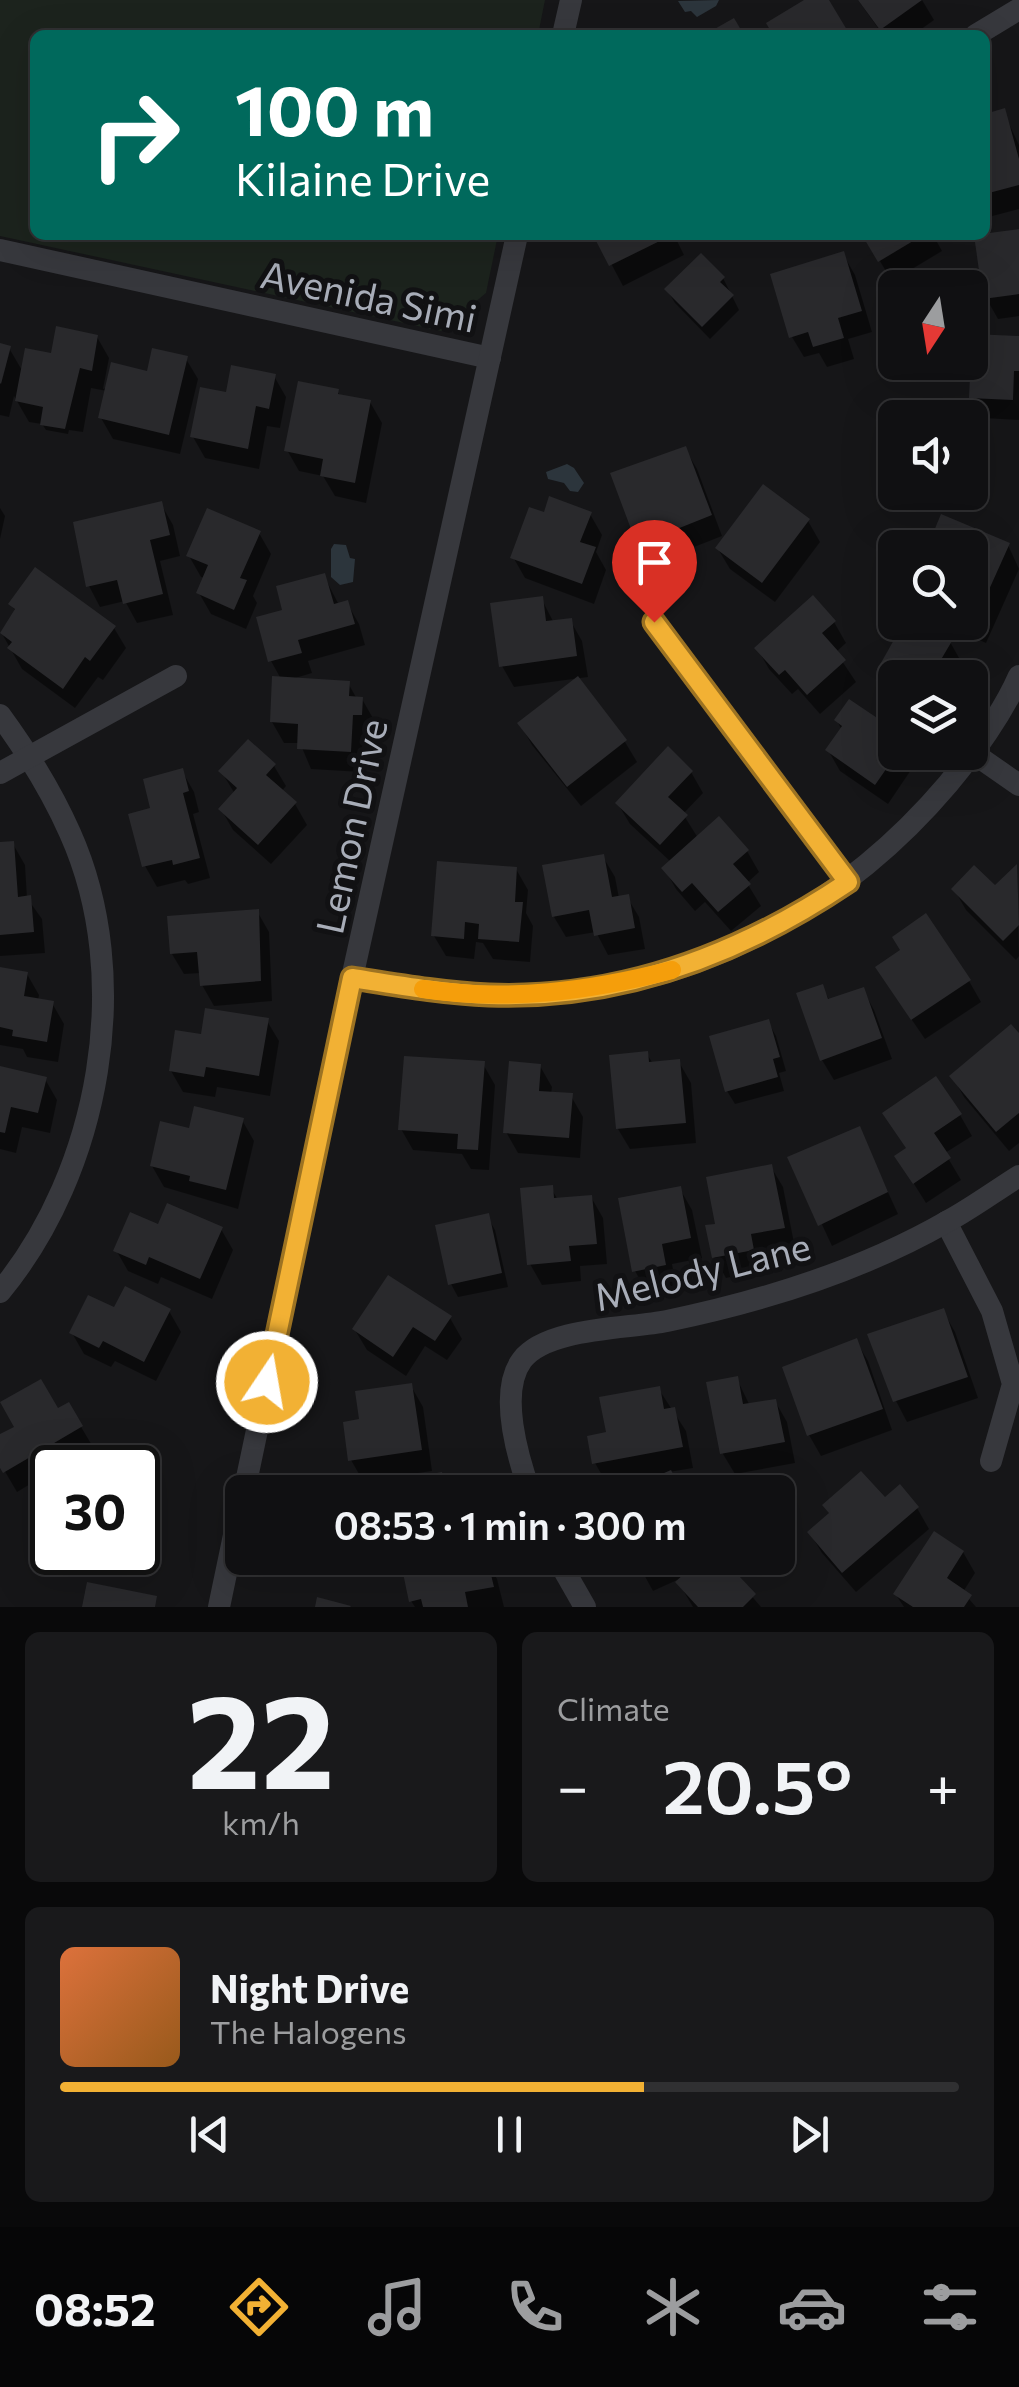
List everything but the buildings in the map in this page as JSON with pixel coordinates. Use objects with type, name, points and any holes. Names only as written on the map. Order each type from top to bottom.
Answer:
[{"type":"street","points":[[564,30],[571,0]]},
{"type":"street","points":[[984,30],[1019,9]]},
{"type":"street","name":"Lemon Drive","points":[[247,1475],[352,978],[517,240]]},
{"type":"street","name":"Avenida Simi","points":[[0,250],[490,358]]},
{"type":"street","points":[[654,622],[848,882]]},
{"type":"street","points":[[0,773],[176,676]]},
{"type":"street","points":[[988,729],[1019,676]]},
{"type":"street","points":[[0,715],[30,756],[70,834],[85,878],[97,928],[103,1020],[93,1102],[67,1185],[24,1263],[0,1292]]},
{"type":"street","points":[[988,763],[1019,785]]},
{"type":"street","points":[[352,978],[492,995],[557,993],[676,969],[742,944],[803,912],[848,882],[912,826],[960,770]]},
{"type":"street","name":"Melody Lane","points":[[524,1475],[509,1398],[512,1376],[540,1344],[751,1302],[842,1271],[946,1222],[1019,1176]]},
{"type":"street","points":[[946,1222],[992,1310],[1013,1384],[991,1462]]},
{"type":"street","name":"Lemon Drive","points":[[220,1607],[227,1575]]},
{"type":"street","points":[[567,1575],[584,1606]]},
{"type":"shaded area","points":[[0,0],[545,0],[539,30],[30,30],[30,240],[497,240],[486,293],[441,331],[0,236]]},
{"type":"shaded area","points":[[719,0],[697,17],[691,11],[685,12],[678,1]]},
{"type":"shaded area","points":[[567,464],[584,483],[578,492],[548,479],[546,472]]},
{"type":"shaded area","points":[[334,544],[346,545],[350,558],[355,559],[353,582],[340,585],[331,577]]},
{"type":"slow traffic","points":[[423,989],[492,995],[557,993],[672,970]]},
{"type":"route","points":[[267,1382],[352,978],[442,992],[492,995],[557,993],[616,984],[676,969],[742,944],[803,912],[848,882],[654,622]]}]
